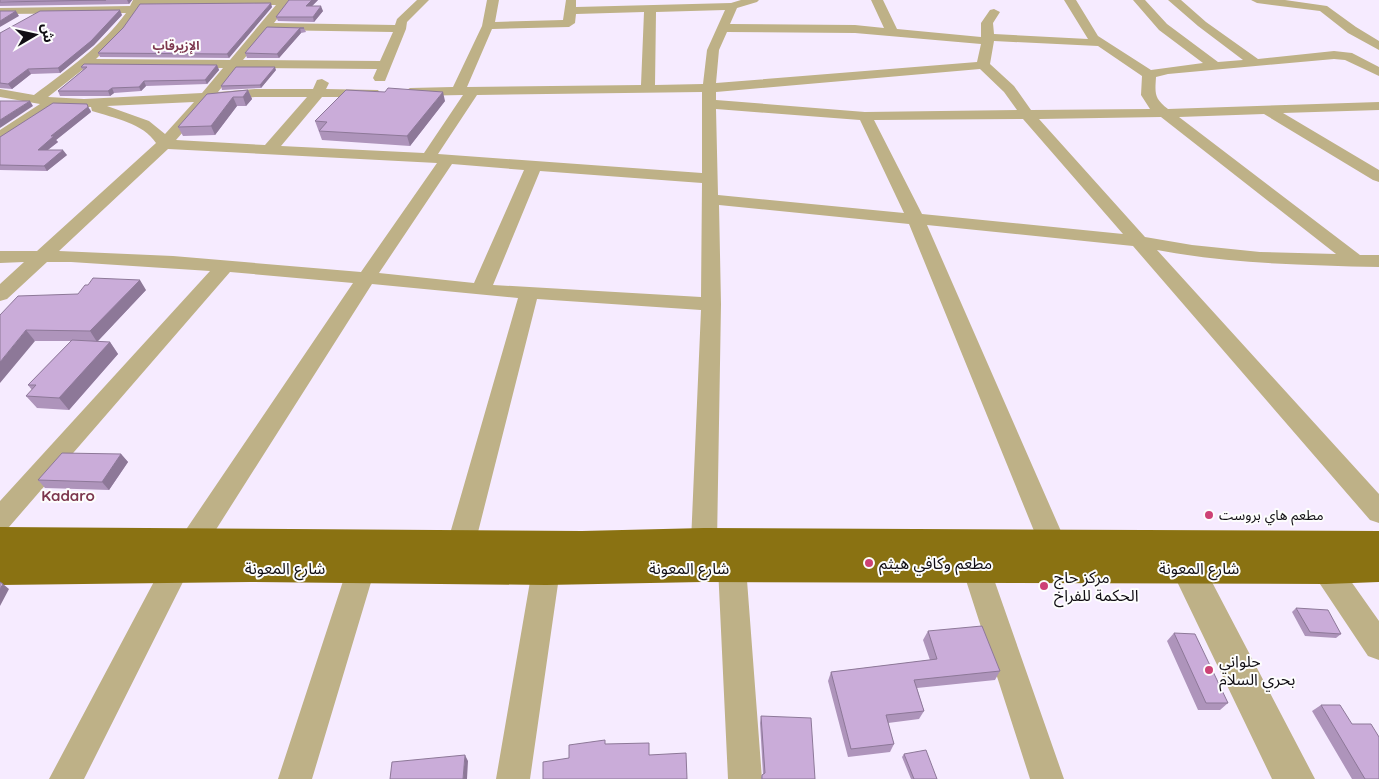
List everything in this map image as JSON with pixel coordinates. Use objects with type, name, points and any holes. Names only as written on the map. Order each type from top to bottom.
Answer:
[{"type":"highway","name":"شارع المعونة","points":[[0,541],[184,555],[212,569],[258,555],[461,544],[582,545],[704,542],[972,542],[1053,545],[1326,569],[1379,567]]},
{"type":"highway","name":"شارع المعونة","points":[[258,555],[361,569],[976,568],[1379,545]]},
{"type":"highway","name":"شارع المعونة","points":[[0,570],[184,555]]},
{"type":"street","points":[[16,25],[58,0]]},
{"type":"street","points":[[0,11],[40,11],[179,0],[241,3],[286,1]]},
{"type":"street","points":[[383,92],[386,65],[400,29],[401,21],[423,0]]},
{"type":"street","points":[[66,779],[184,555],[366,278],[437,159],[466,91],[488,26],[493,0]]},
{"type":"street","points":[[488,26],[569,23],[571,6],[650,10],[688,4],[732,6],[753,0]]},
{"type":"street","points":[[877,0],[892,32]]},
{"type":"street","points":[[1070,0],[1090,33],[1149,75]]},
{"type":"street","points":[[1139,0],[1163,27],[1214,65]]},
{"type":"street","points":[[1174,0],[1202,24],[1254,62]]},
{"type":"street","points":[[1257,0],[1323,8],[1352,30],[1379,46]]},
{"type":"street","points":[[0,295],[164,144],[207,96],[286,1]]},
{"type":"street","points":[[37,99],[105,44],[137,4]]},
{"type":"street","points":[[704,542],[711,304],[712,199],[709,88],[713,50],[732,6]]},
{"type":"street","points":[[648,89],[650,10]]},
{"type":"street","points":[[983,65],[988,39],[987,23],[994,12]]},
{"type":"street","points":[[266,26],[400,29]]},
{"type":"street","points":[[724,28],[839,28],[988,39],[1102,43]]},
{"type":"street","points":[[1149,75],[1168,69],[1341,55],[1348,56],[1379,72]]},
{"type":"street","points":[[83,63],[386,65]]},
{"type":"street","points":[[269,150],[318,93],[332,65]]},
{"type":"street","points":[[0,93],[53,102],[84,103],[255,93],[709,88],[983,65],[1009,89],[1027,114],[1379,512]]},
{"type":"street","points":[[1149,75],[1148,95],[1153,104],[1355,260]]},
{"type":"street","points":[[0,137],[53,102]]},
{"type":"street","points":[[84,103],[146,126],[164,144]]},
{"type":"street","points":[[709,104],[865,116],[1164,113],[1377,107]]},
{"type":"street","points":[[1267,110],[1379,177]]},
{"type":"street","points":[[865,116],[915,218],[1053,545]]},
{"type":"street","points":[[164,144],[437,159],[711,180]]},
{"type":"street","points":[[482,290],[534,166]]},
{"type":"street","points":[[712,199],[1139,241],[1192,251],[1260,258],[1379,261]]},
{"type":"street","points":[[0,257],[41,256],[225,266],[482,290],[711,304]]},
{"type":"street","points":[[0,519],[225,266]]},
{"type":"street","points":[[461,544],[529,293]]},
{"type":"street","points":[[1183,556],[1294,779]]},
{"type":"street","points":[[732,568],[745,779]]},
{"type":"street","points":[[976,568],[1047,779]]},
{"type":"street","points":[[295,779],[361,569]]},
{"type":"street","points":[[1326,569],[1379,646]]},
{"type":"street","points":[[514,779],[546,570]]},
{"type":"building","points":[[0,0],[106,0],[0,2]]},
{"type":"building","points":[[289,0],[312,0],[306,6],[321,6],[313,17],[276,17]]},
{"type":"building","points":[[271,3],[227,54],[98,53],[123,28],[140,4]]},
{"type":"building","points":[[120,10],[91,41],[58,68],[28,69],[8,84],[0,83],[0,33],[40,11]]},
{"type":"building","points":[[0,11],[16,11],[0,21]]},
{"type":"building","points":[[267,27],[304,28],[300,28],[277,54],[245,53]]},
{"type":"building","points":[[84,64],[217,65],[205,80],[144,81],[139,87],[112,88],[108,91],[58,91],[87,67],[81,67]]},
{"type":"building","points":[[236,67],[275,67],[260,85],[221,86]]},
{"type":"building","points":[[388,88],[443,92],[407,136],[319,131],[327,122],[315,121],[346,90],[385,92]]},
{"type":"building","points":[[248,90],[243,97],[233,97],[211,126],[178,127],[207,94]]},
{"type":"building","points":[[0,101],[30,101],[0,120]]},
{"type":"building","points":[[53,103],[87,104],[88,107],[51,136],[54,136],[38,150],[63,150],[44,166],[0,165],[0,137]]},
{"type":"building","points":[[93,278],[140,280],[90,331],[26,330],[0,362],[0,315],[18,296],[78,294]]},
{"type":"building","points":[[72,340],[110,342],[59,398],[26,396],[36,385],[28,385]]},
{"type":"building","points":[[62,453],[121,454],[102,482],[38,480]]},
{"type":"building","points":[[1296,608],[1328,610],[1341,634],[1310,632]]},
{"type":"building","points":[[982,626],[1000,671],[914,680],[924,711],[886,715],[894,744],[851,749],[831,672],[937,659],[928,631]]},
{"type":"building","points":[[1174,633],[1195,634],[1228,703],[1206,703]]},
{"type":"building","points":[[1321,705],[1340,705],[1352,724],[1371,724],[1379,737],[1379,779],[1365,779]]},
{"type":"building","points":[[761,716],[811,718],[815,779],[762,779],[762,775],[765,773]]},
{"type":"building","points":[[605,740],[605,744],[649,743],[649,755],[686,753],[687,779],[543,779],[543,762],[569,758],[569,745]]},
{"type":"building","points":[[926,750],[937,779],[914,779],[904,754]]},
{"type":"building","points":[[465,755],[463,779],[390,779],[392,762]]},
{"type":"place","name":"مطعم هاي بروست","points":[[1209,515]]},
{"type":"place","name":"مطعم وكافي هيثم","points":[[869,563]]},
{"type":"place","name":"مركز حاج الحكمة للفراخ","points":[[1044,586]]},
{"type":"place","name":"حلواني بحري السلام","points":[[1209,670]]},
{"type":"district","name":"الإزيرقاب","points":[[176,46]]},
{"type":"district","name":"Kadaro","points":[[68,496]]}]
